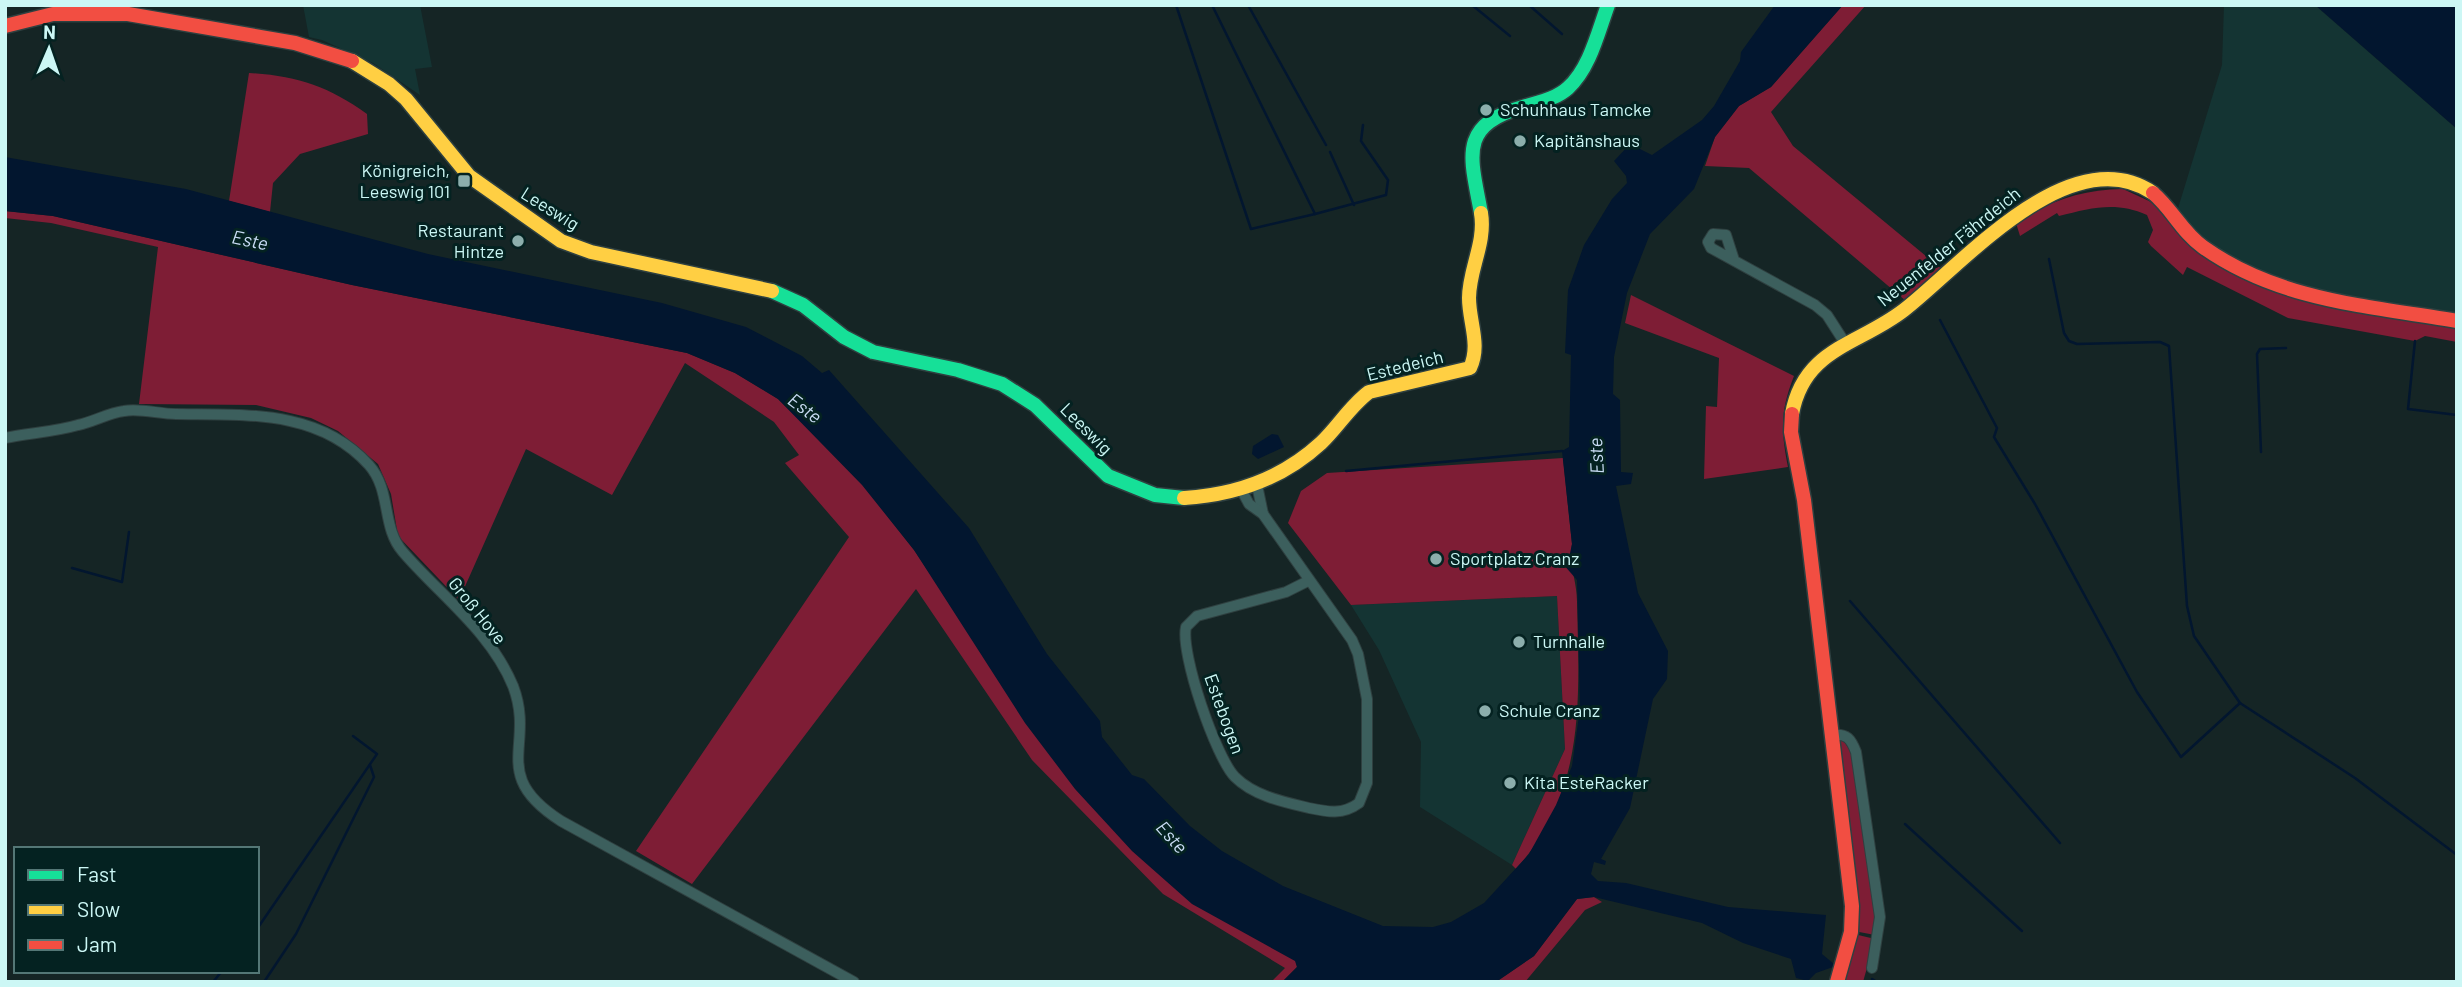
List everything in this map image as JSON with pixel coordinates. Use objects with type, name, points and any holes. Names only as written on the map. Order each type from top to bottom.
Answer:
[{"type":"street","name":"Estedeich","points":[[1118,481],[1155,495],[1176,498],[1205,498],[1242,491],[1304,458],[1362,396],[1470,368],[1475,352],[1468,296],[1482,245],[1483,229],[1471,158],[1474,139],[1493,118],[1555,97],[1571,85],[1594,41],[1608,5]]},
{"type":"street","name":"Leeswig","points":[[5,26],[53,14],[128,14],[295,43],[344,56],[380,78],[406,99],[469,176],[536,226],[561,241],[591,252],[764,287],[803,305],[844,337],[873,352],[958,370],[1002,384],[1035,405],[1096,467],[1118,481]]},
{"type":"street","name":"Neuenfelder Fährdeich","points":[[1837,982],[1851,932],[1852,906],[1804,500],[1789,435],[1790,411],[1806,375],[1823,357],[1883,325],[1904,310],[2024,208],[2063,190],[2110,182],[2129,184],[2149,191],[2164,202],[2183,230],[2205,248],[2278,286],[2316,297],[2457,321]]},
{"type":"street","points":[[1734,260],[1815,305],[1827,315],[1845,343]]},
{"type":"street","name":"Groß Hove","points":[[5,438],[75,426],[134,410],[166,414],[255,414],[309,426],[343,442],[370,466],[381,483],[396,544],[459,608],[510,681],[518,709],[518,772],[534,801],[561,821],[854,982]]},
{"type":"street","name":"Estebogen","points":[[1257,485],[1263,514]]},
{"type":"street","name":"Estebogen","points":[[1242,491],[1249,504],[1263,514],[1308,581],[1352,639],[1367,687],[1367,783],[1359,803],[1343,811],[1326,812],[1281,800],[1259,793],[1236,778],[1217,749],[1185,649],[1186,627],[1196,616],[1286,592],[1308,581]]},
{"type":"street","points":[[1832,735],[1841,734],[1851,739],[1856,752],[1880,917],[1872,968]]},
{"type":"shaded area","points":[[303,5],[420,5],[432,67],[415,69],[420,95],[373,63],[322,40],[309,37]]},
{"type":"shaded area","points":[[1843,5],[1866,5],[1771,112],[1793,146],[1944,271],[1906,301],[1749,168],[1705,166],[1715,137],[1739,106],[1771,87]]},
{"type":"shaded area","points":[[2224,5],[2315,5],[2457,129],[2457,316],[2308,290],[2224,256],[2175,218],[2222,65]]},
{"type":"shaded area","points":[[249,73],[311,84],[339,96],[367,114],[368,134],[300,154],[273,183],[270,212],[229,201]]},
{"type":"shaded area","points":[[2123,189],[2149,201],[2265,286],[2457,327],[2457,342],[2425,336],[2415,341],[2288,318],[2187,267],[2183,275],[2148,242],[2153,230],[2147,215],[2125,208],[2103,207],[2059,216],[2057,213],[2020,236],[2016,223],[2054,202],[2080,194]]},
{"type":"shaded area","points":[[5,211],[53,216],[352,285],[687,353],[735,373],[778,399],[863,485],[914,550],[968,630],[1296,961],[1297,967],[1282,982],[1271,982],[1285,968],[1163,894],[1032,760],[916,589],[692,884],[636,851],[849,537],[785,463],[799,455],[774,422],[685,363],[612,495],[526,449],[459,600],[398,536],[391,494],[378,464],[338,431],[311,418],[256,405],[139,404],[158,247],[51,223],[5,218]]},
{"type":"shaded area","points":[[1631,295],[1794,376],[1783,421],[1788,467],[1704,479],[1706,406],[1717,407],[1719,358],[1625,323]]},
{"type":"shaded area","name":"Sportplatz Cranz","points":[[1563,458],[1577,601],[1578,673],[1574,742],[1556,808],[1539,839],[1516,869],[1512,865],[1565,749],[1557,596],[1351,605],[1288,523],[1301,491],[1327,473]]},
{"type":"shaded area","name":"Schule Cranz","points":[[1557,596],[1565,749],[1512,865],[1420,807],[1421,742],[1379,650],[1351,605]]},
{"type":"shaded area","points":[[1839,740],[1843,740],[1851,752],[1874,903],[1875,935],[1854,931]]},
{"type":"shaded area","points":[[1594,897],[1602,902],[1585,910],[1525,982],[1496,982],[1534,956],[1577,899]]},
{"type":"shaded area","points":[[1854,934],[1875,939],[1863,982],[1840,982]]},
{"type":"water","name":"Este","points":[[1775,5],[1843,5],[1771,87],[1739,106],[1715,137],[1694,189],[1650,234],[1627,293],[1614,357],[1613,394],[1620,400],[1621,472],[1633,473],[1631,484],[1616,486],[1638,593],[1668,651],[1667,679],[1653,699],[1630,808],[1601,859],[1606,861],[1605,865],[1594,862],[1591,874],[1598,881],[1626,883],[1728,907],[1826,915],[1822,954],[1834,964],[1833,967],[1816,973],[1808,981],[1796,978],[1791,959],[1743,943],[1702,923],[1594,897],[1577,899],[1534,956],[1496,982],[1282,982],[1297,967],[1295,961],[1192,904],[1132,851],[1075,789],[1025,723],[914,550],[862,485],[778,399],[735,373],[687,353],[352,285],[53,216],[5,211],[5,157],[186,189],[428,254],[662,303],[746,327],[802,356],[822,373],[829,370],[969,528],[1047,654],[1100,721],[1102,737],[1132,775],[1144,779],[1190,826],[1222,851],[1283,886],[1383,926],[1433,927],[1451,922],[1484,903],[1529,854],[1556,805],[1572,766],[1580,708],[1577,580],[1563,564],[1569,558],[1572,544],[1562,451],[1569,447],[1571,355],[1565,353],[1568,290],[1584,245],[1612,199],[1627,183],[1626,176],[1614,161],[1630,144],[1652,155],[1702,120],[1714,106],[1740,61],[1741,52]]},
{"type":"water","points":[[2315,5],[2457,5],[2457,129]]},
{"type":"water","points":[[1272,434],[1278,435],[1284,447],[1258,459],[1252,454],[1253,446]]},
{"type":"waterway","points":[[1176,5],[1251,229],[1315,214]]},
{"type":"waterway","points":[[1212,5],[1315,214],[1386,195],[1388,180],[1361,141],[1363,125]]},
{"type":"waterway","points":[[1248,5],[1326,145]]},
{"type":"waterway","points":[[1472,5],[1510,36]]},
{"type":"waterway","points":[[1529,5],[1562,34]]},
{"type":"waterway","points":[[1330,152],[1354,205]]},
{"type":"waterway","points":[[2049,259],[2064,333],[2069,341],[2077,344],[2160,342],[2169,346],[2187,606],[2194,636],[2240,703],[2355,778],[2457,855]]},
{"type":"waterway","points":[[1940,320],[1997,428],[1994,437],[2035,504],[2137,692],[2181,757],[2240,703]]},
{"type":"waterway","points":[[2415,341],[2408,409],[2457,415]]},
{"type":"waterway","points":[[2261,452],[2257,354],[2260,349],[2286,348]]},
{"type":"waterway","points":[[1346,471],[1562,451]]},
{"type":"waterway","points":[[72,568],[122,582],[129,532]]},
{"type":"waterway","points":[[1850,601],[2060,843]]},
{"type":"waterway","points":[[259,926],[377,754],[353,736]]},
{"type":"waterway","points":[[264,982],[296,934],[374,777],[370,765]]},
{"type":"waterway","points":[[1905,824],[2022,931]]},
{"type":"waterway","points":[[213,982],[220,973]]},
{"type":"waterway","points":[[1872,979],[1877,982]]},
{"type":"traffic: fast","points":[[1481,213],[1472,160],[1478,134],[1487,123],[1502,114],[1553,98],[1568,88],[1588,60],[1608,5]]},
{"type":"traffic: fast","points":[[772,291],[803,305],[844,337],[873,352],[958,370],[1002,384],[1035,405],[1108,476],[1155,495],[1184,498]]},
{"type":"traffic: slow","points":[[352,61],[389,84],[406,99],[469,176],[561,241],[591,252],[772,291]]},
{"type":"traffic: slow","points":[[1792,414],[1798,392],[1821,361],[1904,310],[1986,238],[2019,214],[2053,194],[2087,181],[2121,180],[2153,193]]},
{"type":"traffic: slow","points":[[1184,498],[1240,489],[1291,466],[1321,443],[1369,392],[1470,368],[1475,342],[1469,298],[1481,235],[1481,213]]},
{"type":"traffic: jam","points":[[5,26],[53,14],[128,14],[295,43],[352,61]]},
{"type":"traffic: jam","points":[[2153,193],[2203,247],[2262,279],[2326,299],[2457,321]]},
{"type":"traffic: jam","points":[[1792,414],[1791,432],[1804,500],[1852,906],[1851,932],[1837,982]]},
{"type":"place","name":"Schuhhaus Tamcke","points":[[1486,110]]},
{"type":"place","name":"Kapitänshaus","points":[[1520,141]]},
{"type":"place","name":"Königreich, Leeswig 101","points":[[464,181]]},
{"type":"place","name":"Restaurant Hintze","points":[[518,241]]},
{"type":"place","name":"Sportplatz Cranz","points":[[1436,559]]},
{"type":"place","name":"Turnhalle","points":[[1519,642]]},
{"type":"place","name":"Schule Cranz","points":[[1485,711]]},
{"type":"place","name":"Kita EsteRacker","points":[[1510,783]]}]
